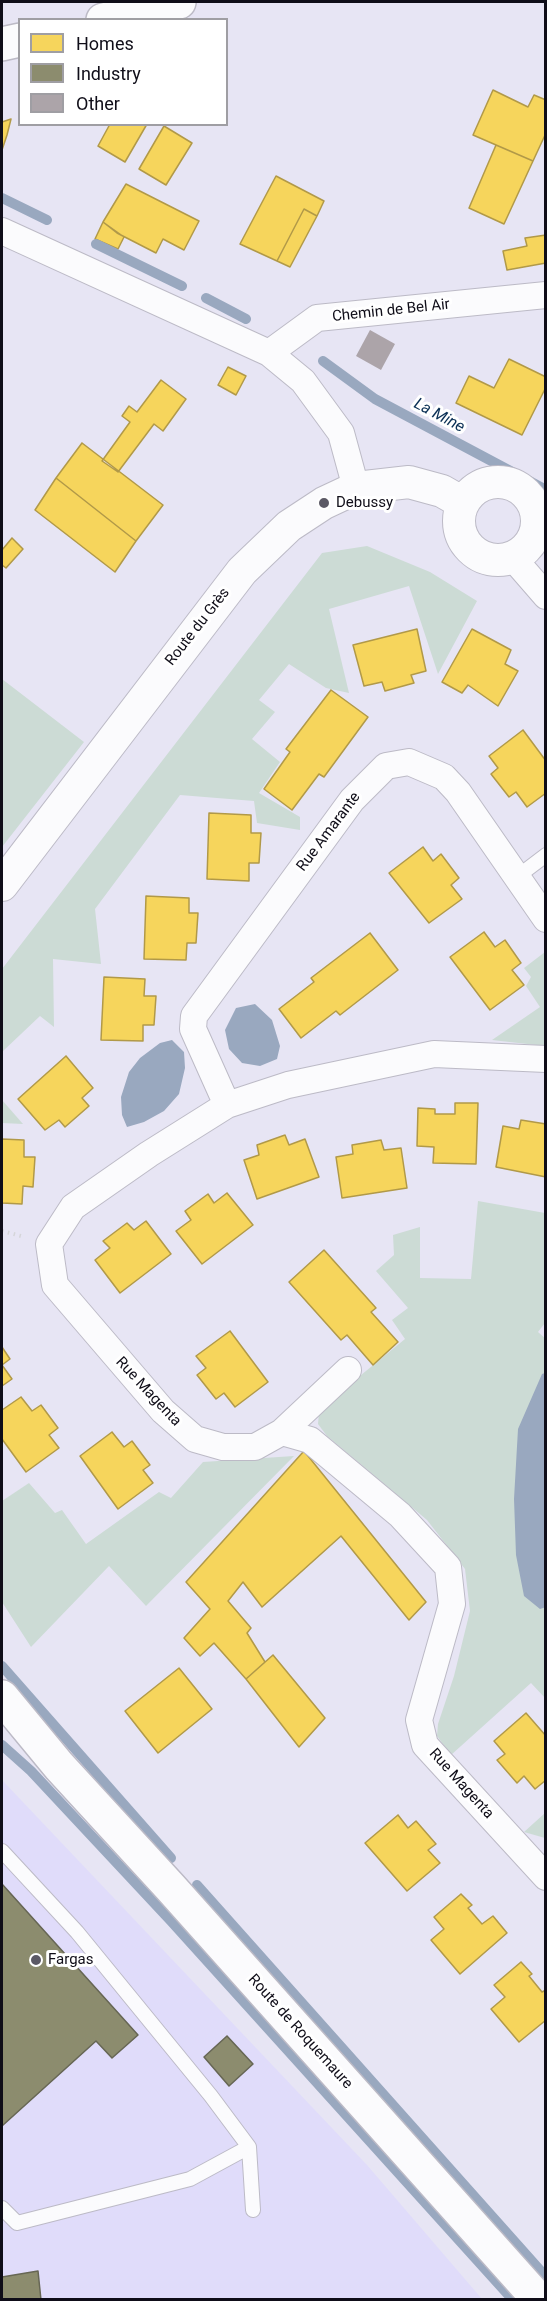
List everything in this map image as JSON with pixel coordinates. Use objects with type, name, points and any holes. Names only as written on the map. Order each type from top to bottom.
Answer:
[{"type":"main road","points":[[111,18],[179,2]]},
{"type":"main road","points":[[2,44],[18,40]]},
{"type":"main road","name":"Route de Roquemaure","points":[[2,1697],[58,1766],[171,1888],[539,2300]]},
{"type":"main road","name":"Route de Roquemaure","points":[[2,1715],[58,1766]]},
{"type":"street","points":[[2,231],[269,353],[303,381],[341,433],[356,488]]},
{"type":"street","name":"Chemin de Bel Air","points":[[269,353],[317,318],[546,296]]},
{"type":"street","name":"Route du Grès","points":[[2,885],[242,571],[289,526],[324,503],[356,488],[409,482],[442,491],[463,503]]},
{"type":"street","points":[[491,483],[514,485],[532,500],[542,524],[526,550],[513,558],[489,560],[469,548],[459,527],[463,503],[479,487],[491,483]]},
{"type":"street","points":[[513,558],[546,596]]},
{"type":"street","name":"Rue Amarante","points":[[227,1105],[193,1029],[194,1016],[351,800],[386,766],[409,762],[444,777],[458,792],[546,919]]},
{"type":"street","name":"Rue Magenta","points":[[546,1059],[434,1054],[288,1085],[227,1105],[148,1154],[73,1207],[49,1244],[55,1285],[163,1411],[195,1439],[223,1447],[255,1447],[282,1432],[310,1440],[400,1515],[448,1568],[452,1604],[420,1720],[425,1745],[546,1876]]},
{"type":"street","points":[[282,1432],[348,1370]]},
{"type":"lane","points":[[517,877],[546,855]]},
{"type":"lane","points":[[2,1851],[77,1932],[249,2147],[253,2210]]},
{"type":"lane","points":[[2,2208],[17,2223],[190,2179],[249,2147]]},
{"type":"shaded area","points":[[367,546],[430,572],[477,601],[438,674],[409,586],[329,609],[349,693],[326,688],[289,664],[259,700],[275,712],[252,739],[280,762],[259,793],[300,817],[300,830],[257,823],[254,801],[180,795],[95,909],[101,964],[53,959],[54,1027],[40,1016],[2,1052],[2,969],[322,553]]},
{"type":"shaded area","points":[[2,679],[84,742],[2,847]]},
{"type":"shaded area","points":[[545,952],[545,1046],[492,1040],[540,1007],[526,986],[531,977],[524,968]]},
{"type":"shaded area","points":[[2,1100],[23,1124],[2,1123]]},
{"type":"shaded area","points":[[478,1201],[545,1213],[545,1323],[538,1332],[546,1339],[545,1698],[531,1683],[451,1755],[437,1736],[438,1724],[454,1676],[470,1611],[465,1569],[427,1520],[327,1436],[318,1424],[319,1413],[333,1398],[405,1339],[392,1320],[408,1308],[376,1271],[394,1255],[393,1235],[420,1227],[420,1278],[471,1279]]},
{"type":"shaded area","points":[[294,1456],[146,1606],[109,1566],[31,1647],[2,1602],[2,1501],[29,1483],[55,1513],[62,1510],[86,1544],[159,1492],[171,1498],[203,1462]]},
{"type":"shaded area","points":[[2,1780],[367,2165],[482,2299],[2,2299]]},
{"type":"shaded area","points":[[545,1813],[545,1838],[524,1832]]},
{"type":"water","points":[[255,1004],[272,1020],[280,1046],[277,1059],[260,1066],[242,1063],[229,1049],[225,1030],[236,1008]]},
{"type":"water","points":[[172,1040],[184,1052],[185,1068],[179,1094],[164,1111],[144,1122],[127,1127],[122,1115],[121,1097],[129,1072],[140,1058],[160,1043]]},
{"type":"water","points":[[545,1373],[546,1607],[540,1609],[524,1596],[516,1555],[514,1499],[518,1429],[542,1374]]},
{"type":"building: Homes","points":[[493,90],[528,107],[534,95],[546,100],[546,133],[533,161],[473,135]]},
{"type":"building: Homes","points":[[11,119],[7,135],[2,150],[2,122]]},
{"type":"building: Homes","points":[[109,126],[146,126],[125,162],[98,146]]},
{"type":"building: Homes","points":[[164,126],[192,143],[166,185],[139,169]]},
{"type":"building: Homes","points":[[496,145],[533,161],[504,224],[469,208]]},
{"type":"building: Homes","points":[[276,176],[324,201],[317,216],[304,209],[277,261],[240,244]]},
{"type":"building: Homes","points":[[126,184],[199,221],[184,250],[163,239],[156,253],[117,233],[103,222]]},
{"type":"building: Homes","points":[[304,209],[317,216],[290,267],[277,261]]},
{"type":"building: Homes","points":[[103,222],[124,237],[118,249],[95,239]]},
{"type":"building: Homes","points":[[546,235],[546,263],[507,270],[503,251],[527,246],[525,238]]},
{"type":"building: Homes","points":[[509,359],[546,377],[546,387],[522,435],[456,403],[469,376],[494,388]]},
{"type":"building: Homes","points":[[228,367],[246,376],[236,395],[218,385]]},
{"type":"building: Homes","points":[[161,380],[186,399],[163,431],[154,424],[118,472],[102,461],[130,422],[122,416],[129,406],[137,412]]},
{"type":"building: Homes","points":[[82,443],[163,505],[136,541],[56,478]]},
{"type":"building: Homes","points":[[56,478],[136,541],[115,572],[35,510]]},
{"type":"building: Homes","points":[[12,538],[23,549],[6,568],[2,565],[2,550]]},
{"type":"building: Homes","points":[[417,629],[426,671],[411,675],[414,683],[385,691],[382,682],[364,686],[353,645]]},
{"type":"building: Homes","points":[[472,629],[511,650],[505,664],[518,671],[498,706],[468,685],[462,693],[442,682]]},
{"type":"building: Homes","points":[[331,690],[368,717],[324,777],[319,774],[292,810],[264,789],[290,752],[286,749]]},
{"type":"building: Homes","points":[[523,730],[546,761],[546,793],[527,807],[516,792],[509,797],[491,774],[498,768],[489,756]]},
{"type":"building: Homes","points":[[209,813],[251,815],[251,833],[261,833],[259,863],[249,863],[249,881],[207,879]]},
{"type":"building: Homes","points":[[423,847],[433,861],[441,854],[459,878],[451,885],[462,899],[429,923],[389,873]]},
{"type":"building: Homes","points":[[146,896],[189,898],[189,913],[198,913],[196,943],[187,943],[186,960],[144,959]]},
{"type":"building: Homes","points":[[484,932],[495,947],[505,940],[521,963],[512,970],[524,985],[490,1010],[450,957]]},
{"type":"building: Homes","points":[[370,933],[398,970],[340,1015],[336,1011],[301,1038],[279,1009],[314,982],[311,978]]},
{"type":"building: Homes","points":[[104,977],[145,979],[144,996],[156,996],[154,1025],[143,1025],[143,1041],[101,1040]]},
{"type":"building: Homes","points":[[66,1056],[93,1088],[82,1098],[89,1106],[65,1127],[59,1120],[45,1130],[18,1099]]},
{"type":"building: Homes","points":[[455,1103],[478,1103],[476,1164],[433,1163],[434,1147],[417,1146],[418,1108],[435,1109],[435,1114],[455,1114]]},
{"type":"building: Homes","points":[[521,1120],[546,1124],[546,1177],[496,1167],[503,1126],[519,1129]]},
{"type":"building: Homes","points":[[285,1135],[289,1145],[305,1139],[319,1177],[257,1199],[244,1160],[259,1155],[257,1145]]},
{"type":"building: Homes","points":[[2,1139],[24,1140],[24,1157],[35,1157],[33,1187],[23,1186],[22,1204],[2,1203]]},
{"type":"building: Homes","points":[[381,1140],[384,1150],[401,1148],[407,1188],[342,1198],[336,1157],[353,1154],[352,1145]]},
{"type":"building: Homes","points":[[227,1193],[253,1225],[202,1264],[176,1231],[191,1220],[185,1211],[208,1194],[214,1203]]},
{"type":"building: Homes","points":[[146,1221],[171,1254],[120,1293],[95,1260],[110,1248],[103,1241],[127,1223],[134,1230]]},
{"type":"building: Homes","points":[[324,1250],[376,1308],[371,1312],[398,1342],[373,1365],[347,1335],[341,1340],[289,1282]]},
{"type":"building: Homes","points":[[230,1331],[268,1382],[235,1407],[224,1393],[216,1399],[197,1375],[206,1368],[196,1356]]},
{"type":"building: Homes","points":[[2,1347],[10,1359],[2,1365]]},
{"type":"building: Homes","points":[[2,1365],[12,1379],[2,1386]]},
{"type":"building: Homes","points":[[21,1397],[32,1411],[41,1405],[58,1428],[49,1435],[59,1448],[26,1472],[2,1439],[2,1410]]},
{"type":"building: Homes","points":[[112,1432],[124,1447],[132,1441],[150,1465],[143,1470],[153,1483],[118,1509],[80,1456]]},
{"type":"building: Homes","points":[[304,1451],[426,1602],[409,1620],[341,1536],[262,1607],[243,1582],[228,1601],[251,1628],[247,1633],[265,1662],[246,1679],[214,1643],[200,1656],[184,1638],[210,1609],[186,1582]]},
{"type":"building: Homes","points":[[273,1655],[325,1718],[299,1747],[246,1679]]},
{"type":"building: Homes","points":[[179,1668],[212,1709],[158,1753],[125,1711]]},
{"type":"building: Homes","points":[[526,1713],[546,1736],[546,1780],[535,1789],[524,1776],[517,1783],[497,1760],[505,1754],[494,1741]]},
{"type":"building: Homes","points":[[398,1815],[408,1828],[416,1821],[436,1844],[428,1850],[440,1863],[407,1891],[365,1843]]},
{"type":"building: Homes","points":[[461,1894],[472,1905],[468,1908],[482,1924],[493,1916],[507,1933],[460,1974],[431,1940],[444,1929],[434,1917]]},
{"type":"building: Homes","points":[[521,1962],[532,1974],[529,1976],[542,1992],[546,1990],[546,2020],[519,2042],[491,2009],[505,1997],[494,1985]]},
{"type":"building: Industry","name":"Fargas","points":[[2,1884],[138,2035],[112,2058],[96,2041],[2,2126]]},
{"type":"building: Industry","points":[[227,2036],[253,2064],[229,2086],[204,2057]]},
{"type":"building: Industry","points":[[38,2271],[41,2300],[2,2300],[2,2277]]},
{"type":"building: Other","points":[[370,330],[395,344],[381,370],[356,356]]},
{"type":"waterway","name":"La Mine","points":[[2,198],[47,220]]},
{"type":"waterway","name":"La Mine","points":[[96,244],[182,286]]},
{"type":"waterway","name":"La Mine","points":[[206,298],[246,319]]},
{"type":"waterway","name":"La Mine","points":[[323,361],[375,399],[546,490]]},
{"type":"waterway","points":[[2,1666],[171,1858]]},
{"type":"waterway","points":[[2,1745],[31,1771],[171,1921],[513,2300]]},
{"type":"waterway","points":[[197,1885],[546,2277]]},
{"type":"place","name":"Debussy","points":[[324,503]]},
{"type":"place","name":"Fargas","points":[[36,1960]]}]
